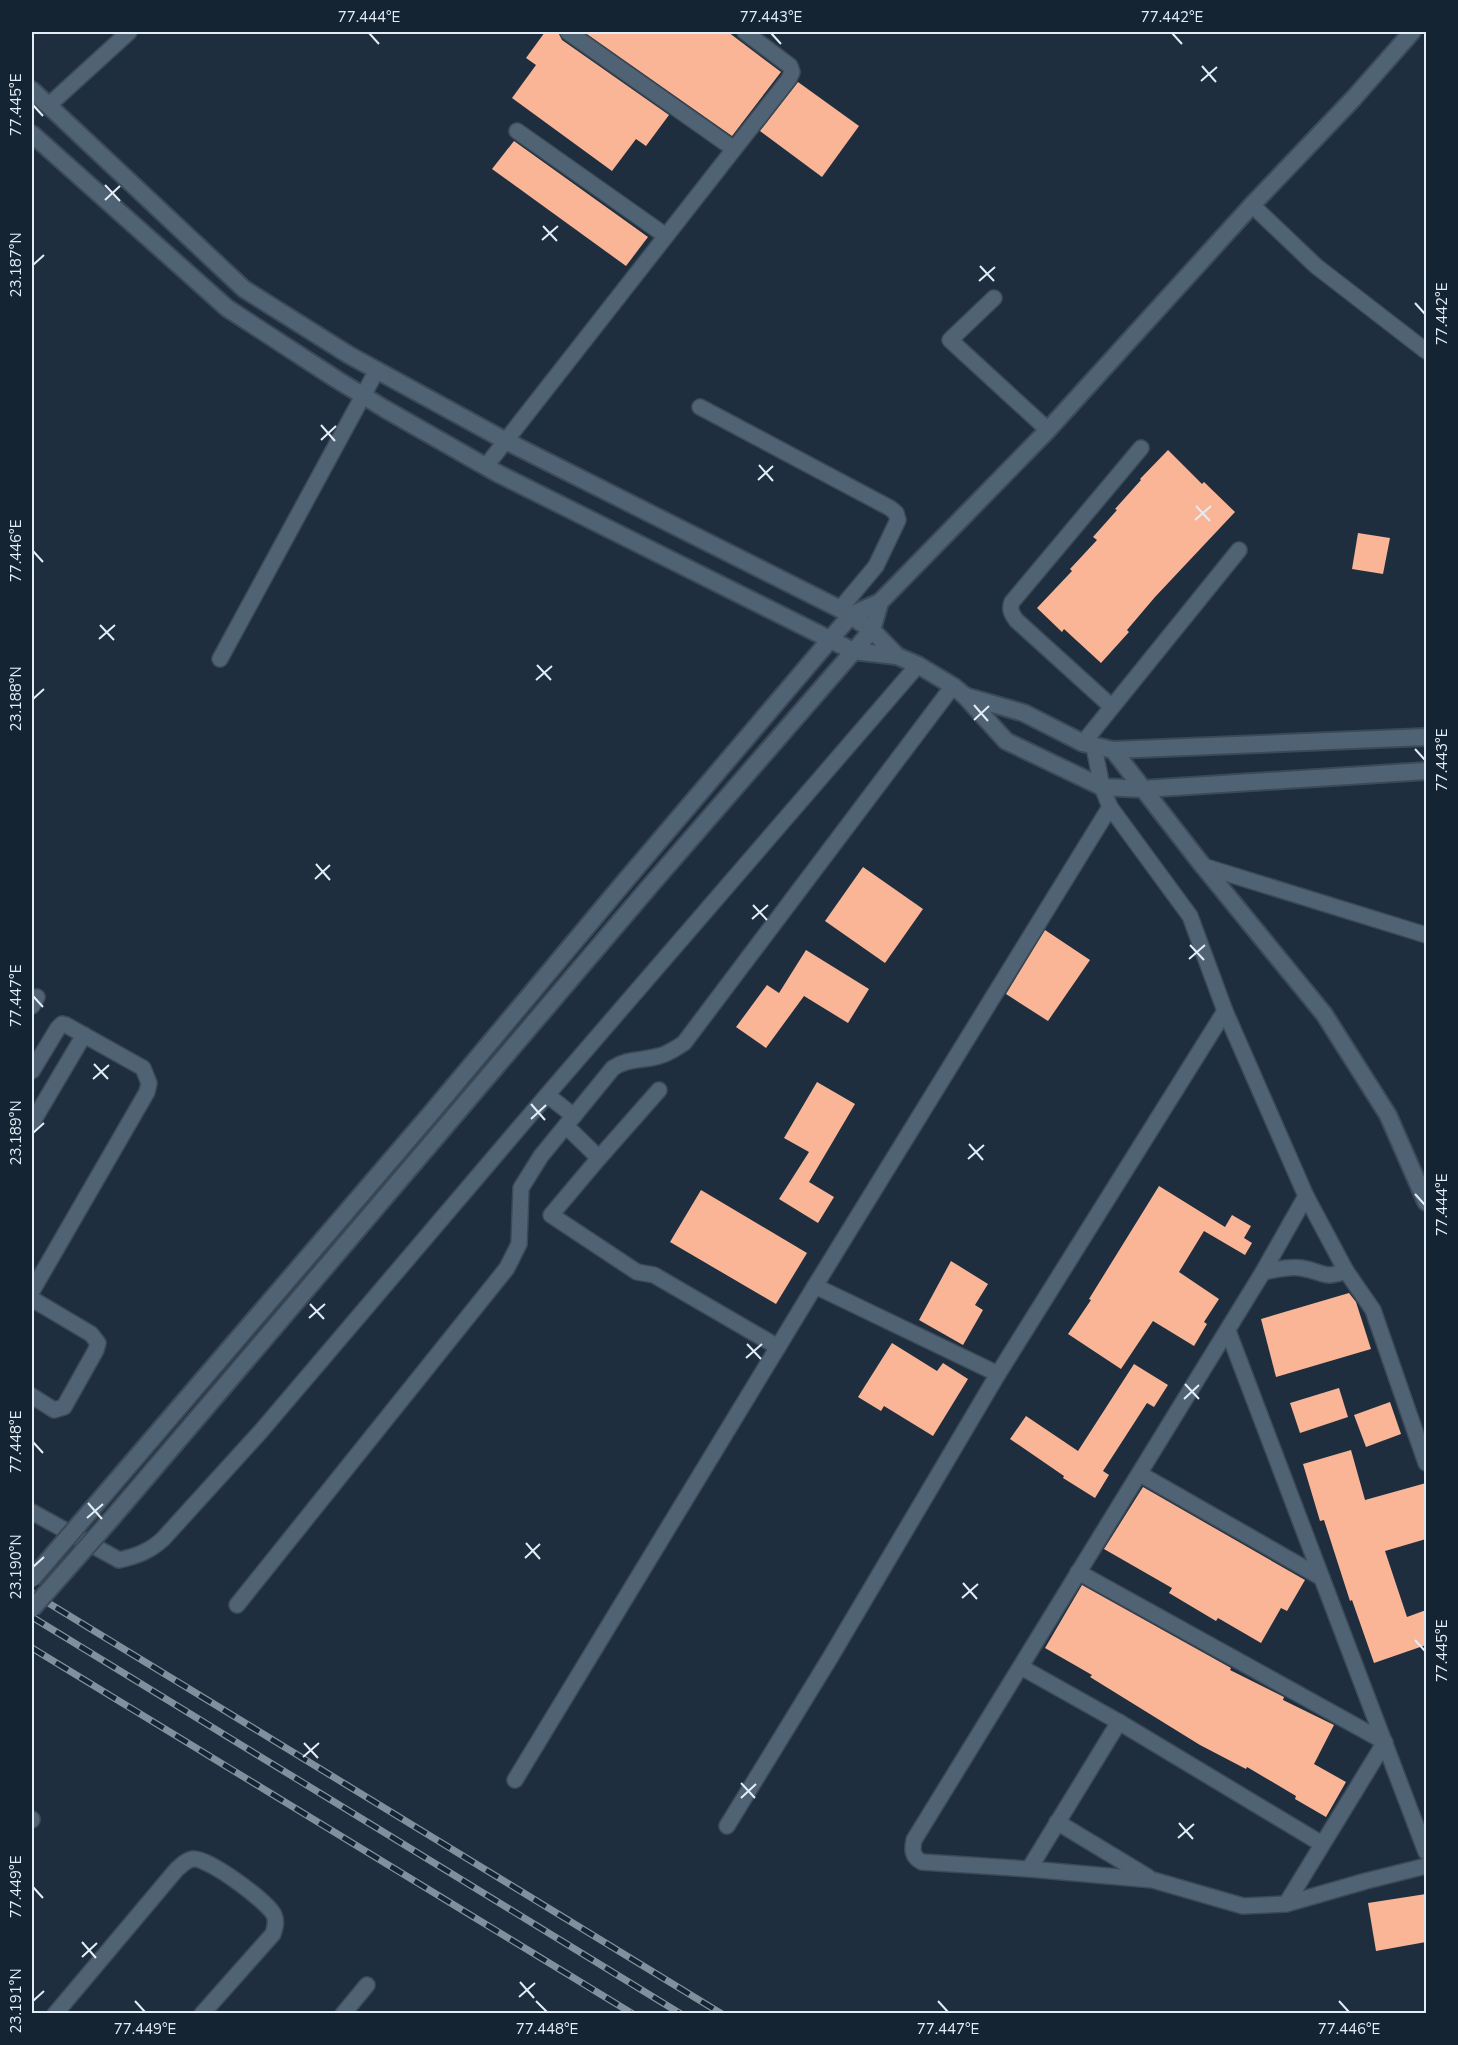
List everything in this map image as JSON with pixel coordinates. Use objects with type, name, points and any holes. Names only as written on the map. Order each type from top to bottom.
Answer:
[{"type":"street","points":[[49,105],[129,32]]},
{"type":"street","points":[[568,32],[734,149]]},
{"type":"street","points":[[486,466],[789,79],[792,72],[790,66],[745,32]]},
{"type":"street","points":[[32,1609],[872,630],[880,602],[1048,430],[1412,32]]},
{"type":"street","points":[[32,90],[244,289],[349,355],[506,441],[846,612],[872,630],[897,656]]},
{"type":"street","points":[[517,131],[666,236]]},
{"type":"street","points":[[32,134],[227,308],[363,395],[486,466],[853,651],[897,656],[918,665],[959,691],[1006,741],[1102,786],[1143,789],[1426,771]]},
{"type":"street","points":[[1252,205],[1316,267],[1426,351]]},
{"type":"street","points":[[994,298],[950,340],[1048,430]]},
{"type":"street","points":[[220,659],[377,370]]},
{"type":"street","points":[[32,1579],[432,1112],[830,639],[859,589],[876,566],[898,520],[896,513],[700,407]]},
{"type":"street","points":[[1112,707],[1016,620],[1010,607],[1141,448]]},
{"type":"street","points":[[1088,745],[1112,707],[1239,550]]},
{"type":"street","points":[[846,612],[880,602]]},
{"type":"street","points":[[32,1512],[119,1560],[138,1556],[152,1549],[262,1430],[918,665]]},
{"type":"street","points":[[959,691],[1024,712],[1088,745],[1113,750],[1426,737]]},
{"type":"street","points":[[237,1605],[507,1268],[519,1244],[521,1188],[530,1172],[570,1121],[613,1068],[629,1060],[658,1056],[684,1043],[959,691]]},
{"type":"street","points":[[1088,745],[1110,807],[1190,916],[1225,1011],[1306,1196],[1346,1271],[1373,1310],[1426,1463]]},
{"type":"street","points":[[1113,750],[1203,866],[1324,1014],[1388,1115],[1426,1202]]},
{"type":"street","points":[[515,1780],[1110,807]]},
{"type":"street","points":[[1203,866],[1426,935]]},
{"type":"street","points":[[727,1826],[830,1658],[998,1374],[1225,1011]]},
{"type":"street","points":[[32,1071],[62,1024],[143,1068],[149,1083],[147,1092],[32,1291]]},
{"type":"street","points":[[32,1123],[84,1035]]},
{"type":"street","points":[[659,1090],[551,1215],[637,1272],[654,1275],[778,1347]]},
{"type":"street","points":[[547,1095],[599,1158]]},
{"type":"street","points":[[1306,1196],[1228,1331],[914,1840],[912,1849],[917,1860],[922,1862],[1153,1880],[1244,1906],[1286,1904],[1426,1866]]},
{"type":"street","points":[[1263,1272],[1302,1268],[1332,1276],[1346,1271]]},
{"type":"street","points":[[815,1286],[998,1374]]},
{"type":"street","points":[[32,1299],[91,1334],[98,1343],[64,1407],[54,1410],[32,1396]]},
{"type":"street","points":[[1228,1331],[1426,1852]]},
{"type":"street","points":[[1140,1473],[1322,1578]]},
{"type":"street","points":[[1078,1572],[1385,1742]]},
{"type":"street","points":[[1021,1667],[1119,1722],[1322,1844]]},
{"type":"street","points":[[1029,1869],[1119,1722]]},
{"type":"street","points":[[1286,1904],[1385,1742]]},
{"type":"street","points":[[1057,1822],[1153,1880]]},
{"type":"street","points":[[55,2013],[177,1869],[184,1862],[193,1859],[204,1861],[240,1884],[273,1913],[276,1924],[273,1934],[202,2013]]},
{"type":"street","points":[[343,2013],[367,1985]]},
{"type":"building","points":[[545,32],[558,32],[562,40],[669,115],[646,146],[636,139],[612,171],[512,98],[536,65],[526,58]]},
{"type":"building","points":[[584,32],[728,32],[781,72],[732,136]]},
{"type":"building","points":[[798,82],[859,126],[822,177],[760,131]]},
{"type":"building","points":[[514,141],[648,237],[626,266],[492,169]]},
{"type":"building","points":[[1168,450],[1202,484],[1204,482],[1235,512],[1155,597],[1127,630],[1129,632],[1101,663],[1064,629],[1062,632],[1037,608],[1072,571],[1070,569],[1097,540],[1093,537],[1117,510],[1115,509]]},
{"type":"building","points":[[1358,533],[1390,538],[1383,574],[1352,569]]},
{"type":"building","points":[[863,867],[923,909],[885,963],[825,921]]},
{"type":"building","points":[[1045,930],[1090,960],[1048,1021],[1006,994]]},
{"type":"building","points":[[806,950],[869,989],[848,1023],[804,996],[766,1048],[736,1027],[767,985],[779,993]]},
{"type":"building","points":[[817,1082],[855,1104],[809,1182],[834,1197],[818,1223],[779,1199],[809,1152],[784,1138]]},
{"type":"building","points":[[1159,1186],[1225,1227],[1232,1215],[1251,1226],[1244,1238],[1252,1243],[1245,1255],[1204,1231],[1179,1272],[1219,1299],[1204,1322],[1207,1324],[1194,1346],[1153,1321],[1121,1369],[1068,1334]]},
{"type":"building","points":[[701,1190],[807,1253],[776,1304],[670,1242]]},
{"type":"building","points":[[951,1261],[988,1284],[975,1305],[983,1310],[963,1345],[919,1320]]},
{"type":"building","points":[[1349,1293],[1356,1302],[1371,1349],[1276,1377],[1261,1319]]},
{"type":"building","points":[[892,1343],[937,1371],[943,1363],[968,1379],[933,1436],[884,1406],[881,1411],[858,1397]]},
{"type":"building","points":[[1134,1364],[1168,1385],[1154,1407],[1147,1403],[1103,1471],[1109,1475],[1095,1498],[1063,1478],[1064,1476],[1010,1439],[1026,1416],[1078,1451]]},
{"type":"building","points":[[1339,1388],[1348,1417],[1300,1433],[1290,1403]]},
{"type":"building","points":[[1390,1402],[1401,1434],[1366,1447],[1354,1415]]},
{"type":"building","points":[[1351,1450],[1365,1500],[1426,1483],[1426,1539],[1385,1551],[1407,1617],[1426,1610],[1426,1645],[1374,1663],[1352,1600],[1350,1601],[1324,1520],[1320,1521],[1303,1464]]},
{"type":"building","points":[[1143,1487],[1305,1580],[1287,1611],[1281,1608],[1261,1643],[1218,1618],[1216,1621],[1169,1593],[1172,1588],[1104,1549]]},
{"type":"building","points":[[1082,1585],[1231,1668],[1230,1670],[1284,1697],[1283,1700],[1334,1725],[1314,1764],[1346,1782],[1326,1817],[1247,1767],[1246,1769],[1200,1745],[1090,1677],[1092,1675],[1045,1648]]},
{"type":"building","points":[[1426,1894],[1426,1942],[1376,1951],[1368,1903]]},
{"type":"railway","points":[[32,1593],[722,2014]]},
{"type":"railway","points":[[32,1617],[681,2014]]},
{"type":"railway","points":[[32,1648],[633,2014]]}]
